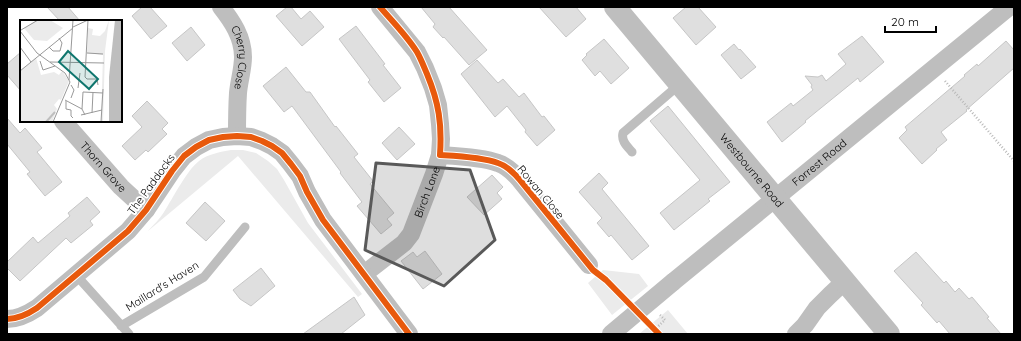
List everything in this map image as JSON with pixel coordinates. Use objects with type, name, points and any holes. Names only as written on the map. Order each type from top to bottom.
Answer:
[{"type":"street","name":"Cherry Close","points":[[221,7],[235,27],[240,40],[243,55],[237,107],[237,136]]},
{"type":"street","name":"Birch Lane","points":[[364,274],[404,243],[411,234],[440,155],[440,124],[438,105],[427,74],[417,52],[380,7]]},
{"type":"street","name":"Westbourne Road","points":[[615,7],[889,334]]},
{"type":"street","name":"Forrest Road","points":[[611,334],[672,282],[1009,7]]},
{"type":"street","name":"Thorn Grove","points":[[63,122],[121,186],[146,210]]},
{"type":"street","name":"The Paddocks","points":[[7,319],[26,315],[37,308],[128,230],[146,210],[184,156],[209,140],[237,136],[251,137],[262,141],[282,153],[300,176],[307,192],[323,220],[409,334]]},
{"type":"street","name":"Rowan Close","points":[[440,155],[485,160],[499,163],[511,170],[589,265]]},
{"type":"street","points":[[796,334],[805,325],[817,308],[845,282]]},
{"type":"lane","points":[[632,152],[623,141],[623,133],[680,84]]},
{"type":"lane","name":"Maillard's Haven","points":[[121,326],[204,277],[245,227]]},
{"type":"lane","name":"Maillard's Haven","points":[[76,275],[129,334]]},
{"type":"path","points":[[934,69],[1014,161]]},
{"type":"highlighted area","points":[[376,163],[470,170],[495,240],[444,286],[365,250]]},
{"type":"shaded area","points":[[231,150],[243,150],[256,153],[277,169],[308,223],[362,294],[358,297],[238,156],[148,231],[162,215],[194,165],[210,155]]},
{"type":"shaded area","points":[[603,270],[639,274],[648,286],[612,315],[588,283]]},
{"type":"shaded area","points":[[668,310],[688,334],[639,334]]},
{"type":"building","points":[[47,7],[68,7],[79,20],[59,20]]},
{"type":"building","points":[[142,7],[150,7],[167,26],[151,39],[132,16]]},
{"type":"building","points":[[287,7],[291,7],[301,19],[310,11],[324,27],[302,46],[276,16]]},
{"type":"building","points":[[421,7],[449,7],[487,50],[469,65],[433,27],[435,24]]},
{"type":"building","points":[[539,7],[576,7],[586,19],[566,37]]},
{"type":"building","points":[[686,7],[698,7],[716,27],[696,45],[673,18]]},
{"type":"building","points":[[356,26],[401,88],[384,102],[368,82],[370,80],[339,39]]},
{"type":"building","points":[[191,27],[205,45],[187,61],[172,43]]},
{"type":"building","points":[[862,36],[884,62],[860,82],[858,78],[805,121],[806,122],[782,142],[767,122],[791,103],[793,106],[813,90],[811,87],[812,85],[805,76],[818,77],[822,75],[826,81],[846,64],[838,54]]},
{"type":"building","points":[[604,39],[629,68],[611,84],[600,71],[595,76],[582,60],[587,55],[586,54]]},
{"type":"building","points":[[1006,41],[1014,50],[1014,68],[966,110],[967,111],[941,132],[947,140],[922,164],[899,138],[907,130],[905,127],[965,76],[964,75],[977,64],[978,66]]},
{"type":"building","points":[[734,44],[756,67],[741,79],[721,55]]},
{"type":"building","points":[[20,53],[20,90],[7,75],[7,64]]},
{"type":"building","points":[[477,60],[498,83],[503,79],[519,97],[524,93],[542,117],[544,116],[555,130],[537,146],[507,106],[495,117],[461,74]]},
{"type":"building","points":[[286,67],[306,92],[310,92],[335,127],[336,126],[358,154],[354,157],[373,181],[370,184],[394,213],[387,219],[392,225],[381,234],[357,206],[362,202],[292,106],[284,112],[263,86]]},
{"type":"building","points":[[147,101],[168,123],[162,129],[167,134],[148,152],[146,150],[135,160],[122,146],[142,127],[132,116]]},
{"type":"building","points":[[668,106],[730,182],[708,199],[710,201],[674,230],[660,213],[700,180],[650,121]]},
{"type":"building","points":[[7,118],[20,133],[25,128],[42,148],[37,152],[62,182],[45,196],[27,174],[30,172],[7,144]]},
{"type":"building","points":[[399,127],[415,144],[397,160],[382,143]]},
{"type":"building","points":[[599,173],[608,183],[602,189],[649,246],[632,260],[611,235],[609,237],[597,223],[602,218],[579,192]]},
{"type":"building","points":[[492,175],[503,187],[497,193],[502,199],[484,215],[467,197]]},
{"type":"building","points":[[87,197],[100,212],[90,221],[93,225],[71,243],[66,238],[20,281],[7,268],[7,262],[33,237],[38,243],[70,216],[68,213]]},
{"type":"building","points":[[205,202],[225,221],[206,241],[186,223]]},
{"type":"building","points":[[425,251],[442,274],[423,289],[401,261],[413,252],[417,257]]},
{"type":"building","points":[[916,252],[944,283],[946,281],[955,292],[959,288],[969,299],[972,297],[1001,334],[950,334],[939,321],[937,323],[921,305],[923,303],[894,271]]},
{"type":"building","points":[[261,268],[275,286],[251,306],[240,299],[233,290]]},
{"type":"building","points":[[354,297],[365,315],[341,334],[303,334]]},
{"type":"cycle path","points":[[380,7],[413,46],[420,57],[427,74],[439,114],[440,155],[485,159],[501,164],[510,170],[520,180],[593,270],[606,280],[659,334]]},
{"type":"cycle path","points":[[7,319],[23,316],[37,308],[128,231],[146,210],[184,156],[209,140],[237,136],[251,137],[262,141],[282,153],[300,176],[307,192],[323,220],[409,334]]}]
